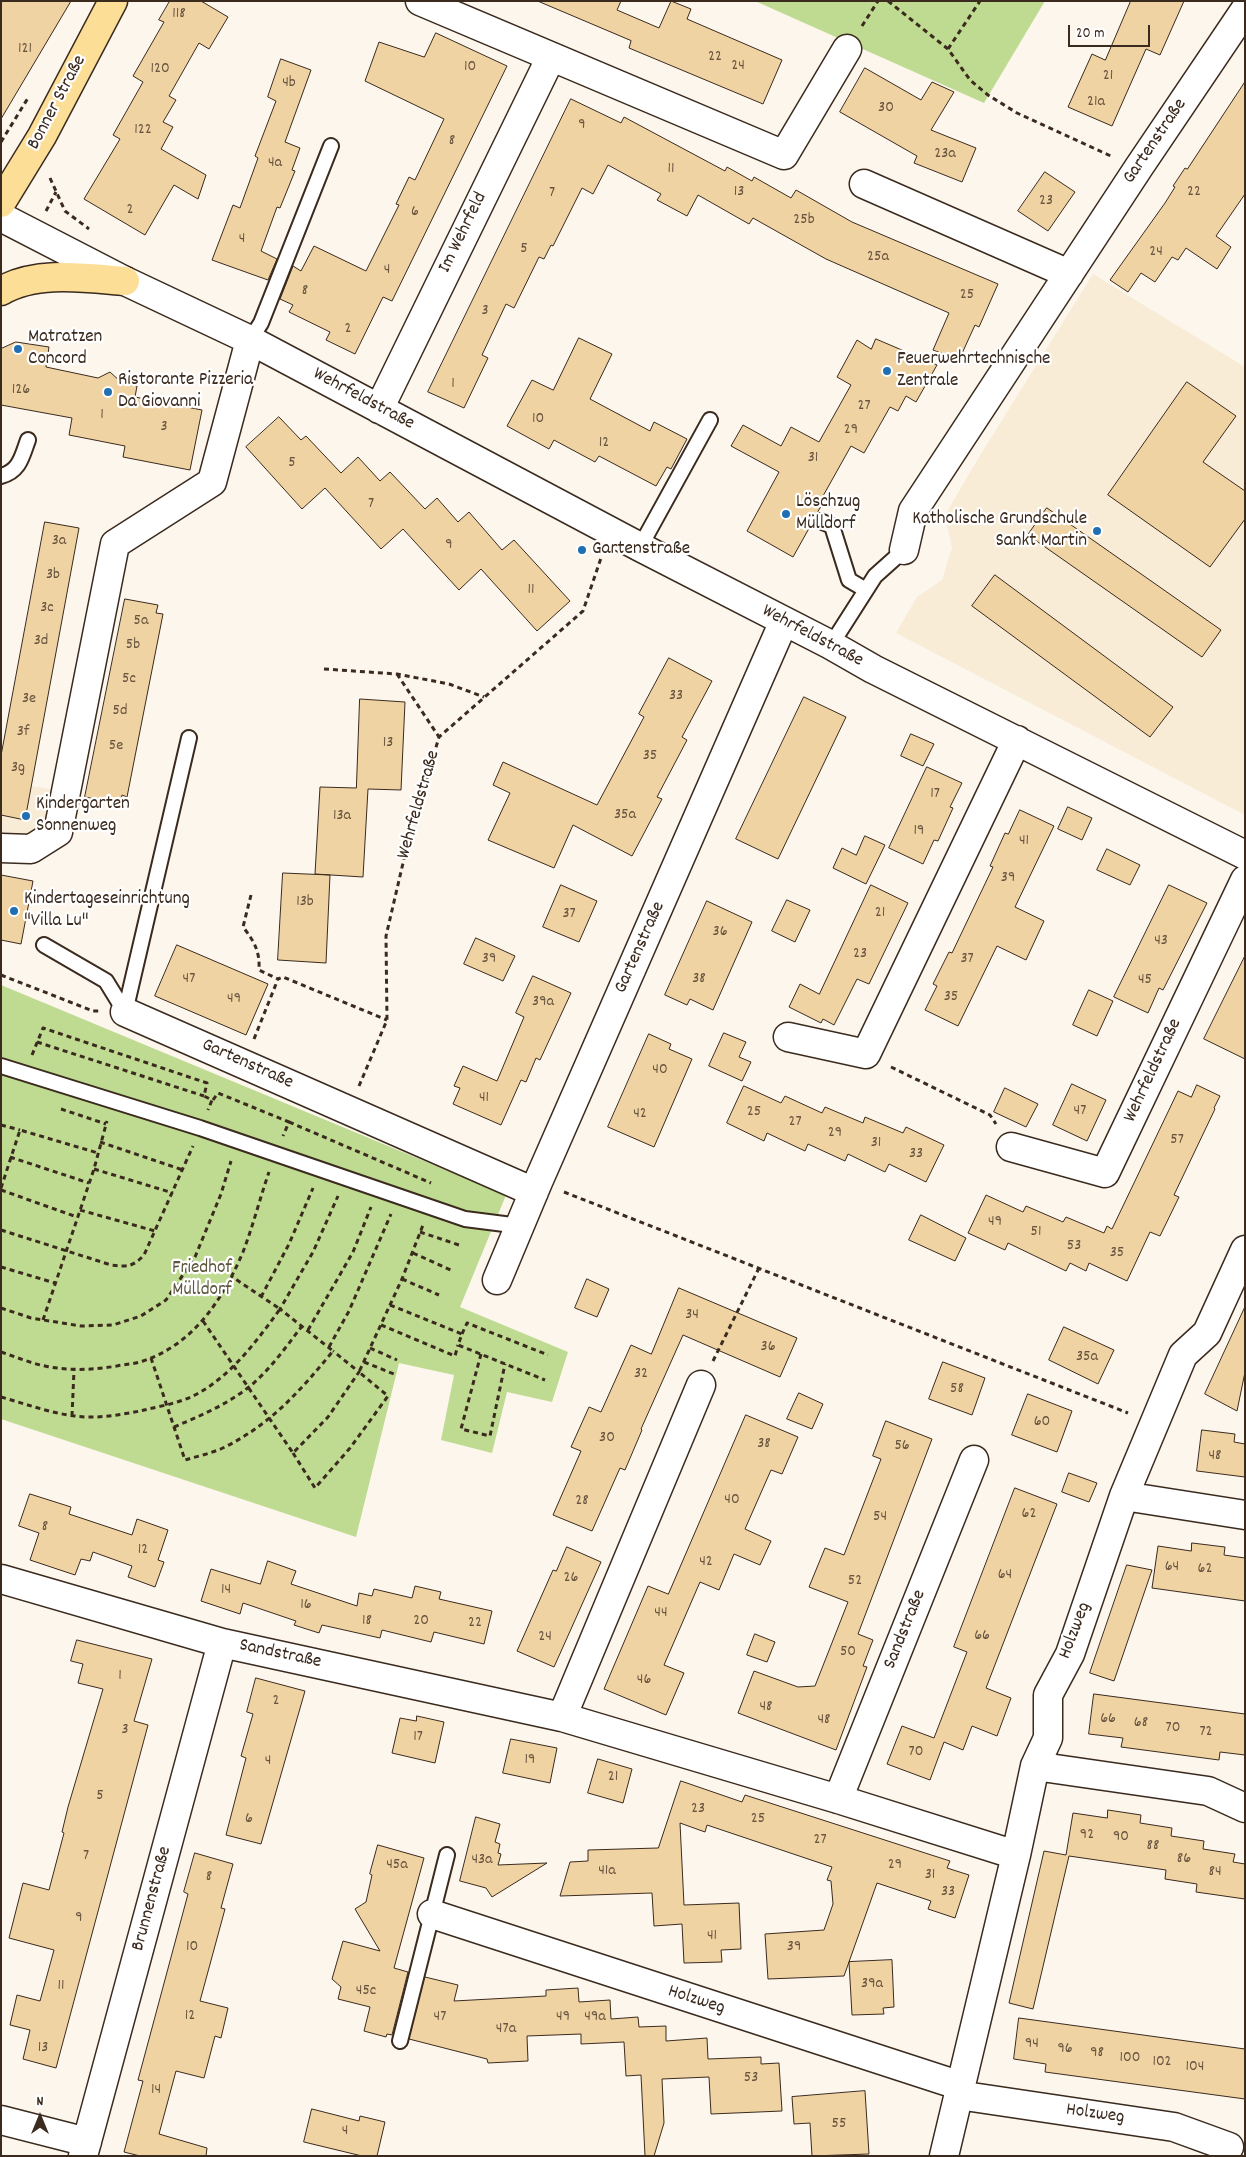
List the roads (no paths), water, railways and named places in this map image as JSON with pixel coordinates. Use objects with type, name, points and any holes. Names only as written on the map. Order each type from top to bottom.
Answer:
[{"type":"main road","name":"Bonner Straße","points":[[1,203],[42,136],[113,1]]},
{"type":"main road","points":[[1,290],[12,284],[63,276],[126,281]]},
{"type":"street","points":[[420,1],[784,155],[847,50]]},
{"type":"street","name":"Gartenstraße","points":[[904,550],[913,511],[1138,168],[1245,10]]},
{"type":"street","name":"Im Wehrfeld","points":[[379,409],[550,57]]},
{"type":"street","points":[[864,184],[1069,274]]},
{"type":"street","name":"Wehrfeldstraße","points":[[1,217],[126,281],[250,340],[640,548],[831,645],[873,669],[1245,855]]},
{"type":"street","points":[[1,848],[31,849],[58,832],[115,544],[212,482],[250,340]]},
{"type":"street","name":"Gartenstraße","points":[[498,1280],[536,1187],[784,621]]},
{"type":"street","points":[[788,1037],[866,1054],[1017,740]]},
{"type":"street","name":"Wehrfeldstraße","points":[[1011,1147],[1106,1173],[1245,880]]},
{"type":"street","name":"Gartenstraße","points":[[125,1012],[349,1110],[536,1187]]},
{"type":"street","name":"Holzweg","points":[[944,2156],[1016,1855],[1035,1766],[1048,1738],[1048,1695],[1070,1654],[1124,1496],[1183,1355],[1207,1333],[1245,1250]]},
{"type":"street","points":[[562,1717],[701,1385]]},
{"type":"street","name":"Sandstraße","points":[[838,1799],[974,1460]]},
{"type":"street","points":[[1124,1496],[1245,1515]]},
{"type":"street","name":"Sandstraße","points":[[1,1579],[222,1643],[562,1717],[838,1799],[1016,1855]]},
{"type":"street","name":"Brunnenstraße","points":[[85,2149],[222,1643]]},
{"type":"street","points":[[1035,1766],[1208,1791],[1245,1808]]},
{"type":"street","name":"Holzweg","points":[[432,1914],[959,2090],[1174,2127],[1229,2147]]},
{"type":"street","points":[[1,2120],[85,2149]]},
{"type":"lane","points":[[250,340],[261,323],[331,146]]},
{"type":"lane","points":[[640,548],[710,420]]},
{"type":"lane","points":[[1,476],[14,471],[19,465],[28,440]]},
{"type":"lane","points":[[820,520],[832,526],[850,580],[866,590]]},
{"type":"lane","points":[[831,645],[875,576],[904,550]]},
{"type":"lane","points":[[125,1012],[189,738]]},
{"type":"lane","points":[[44,945],[106,981],[125,1012]]},
{"type":"lane","points":[[1,1066],[200,1128],[465,1219],[520,1226]]},
{"type":"lane","points":[[400,2041],[447,1854]]},
{"type":"place","name":"Matratzen Concord","points":[[18,349]]},
{"type":"place","name":"Feuerwehrtechnische Zentrale","points":[[887,371]]},
{"type":"place","name":"Ristorante Pizzeria Da Giovanni","points":[[108,392]]},
{"type":"place","name":"Löschzug Mülldorf","points":[[786,514]]},
{"type":"place","name":"Katholische Grundschule Sankt Martin","points":[[1097,531]]},
{"type":"place","name":"Gartenstraße","points":[[582,550]]},
{"type":"place","name":"Kindergarten Sonnenweg","points":[[26,816]]},
{"type":"place","name":"Kindertageseinrichtung \"Villa Lu\"","points":[[14,911]]},
{"type":"park label","name":"Friedhof Mülldorf","points":[[202,1280]]}]
